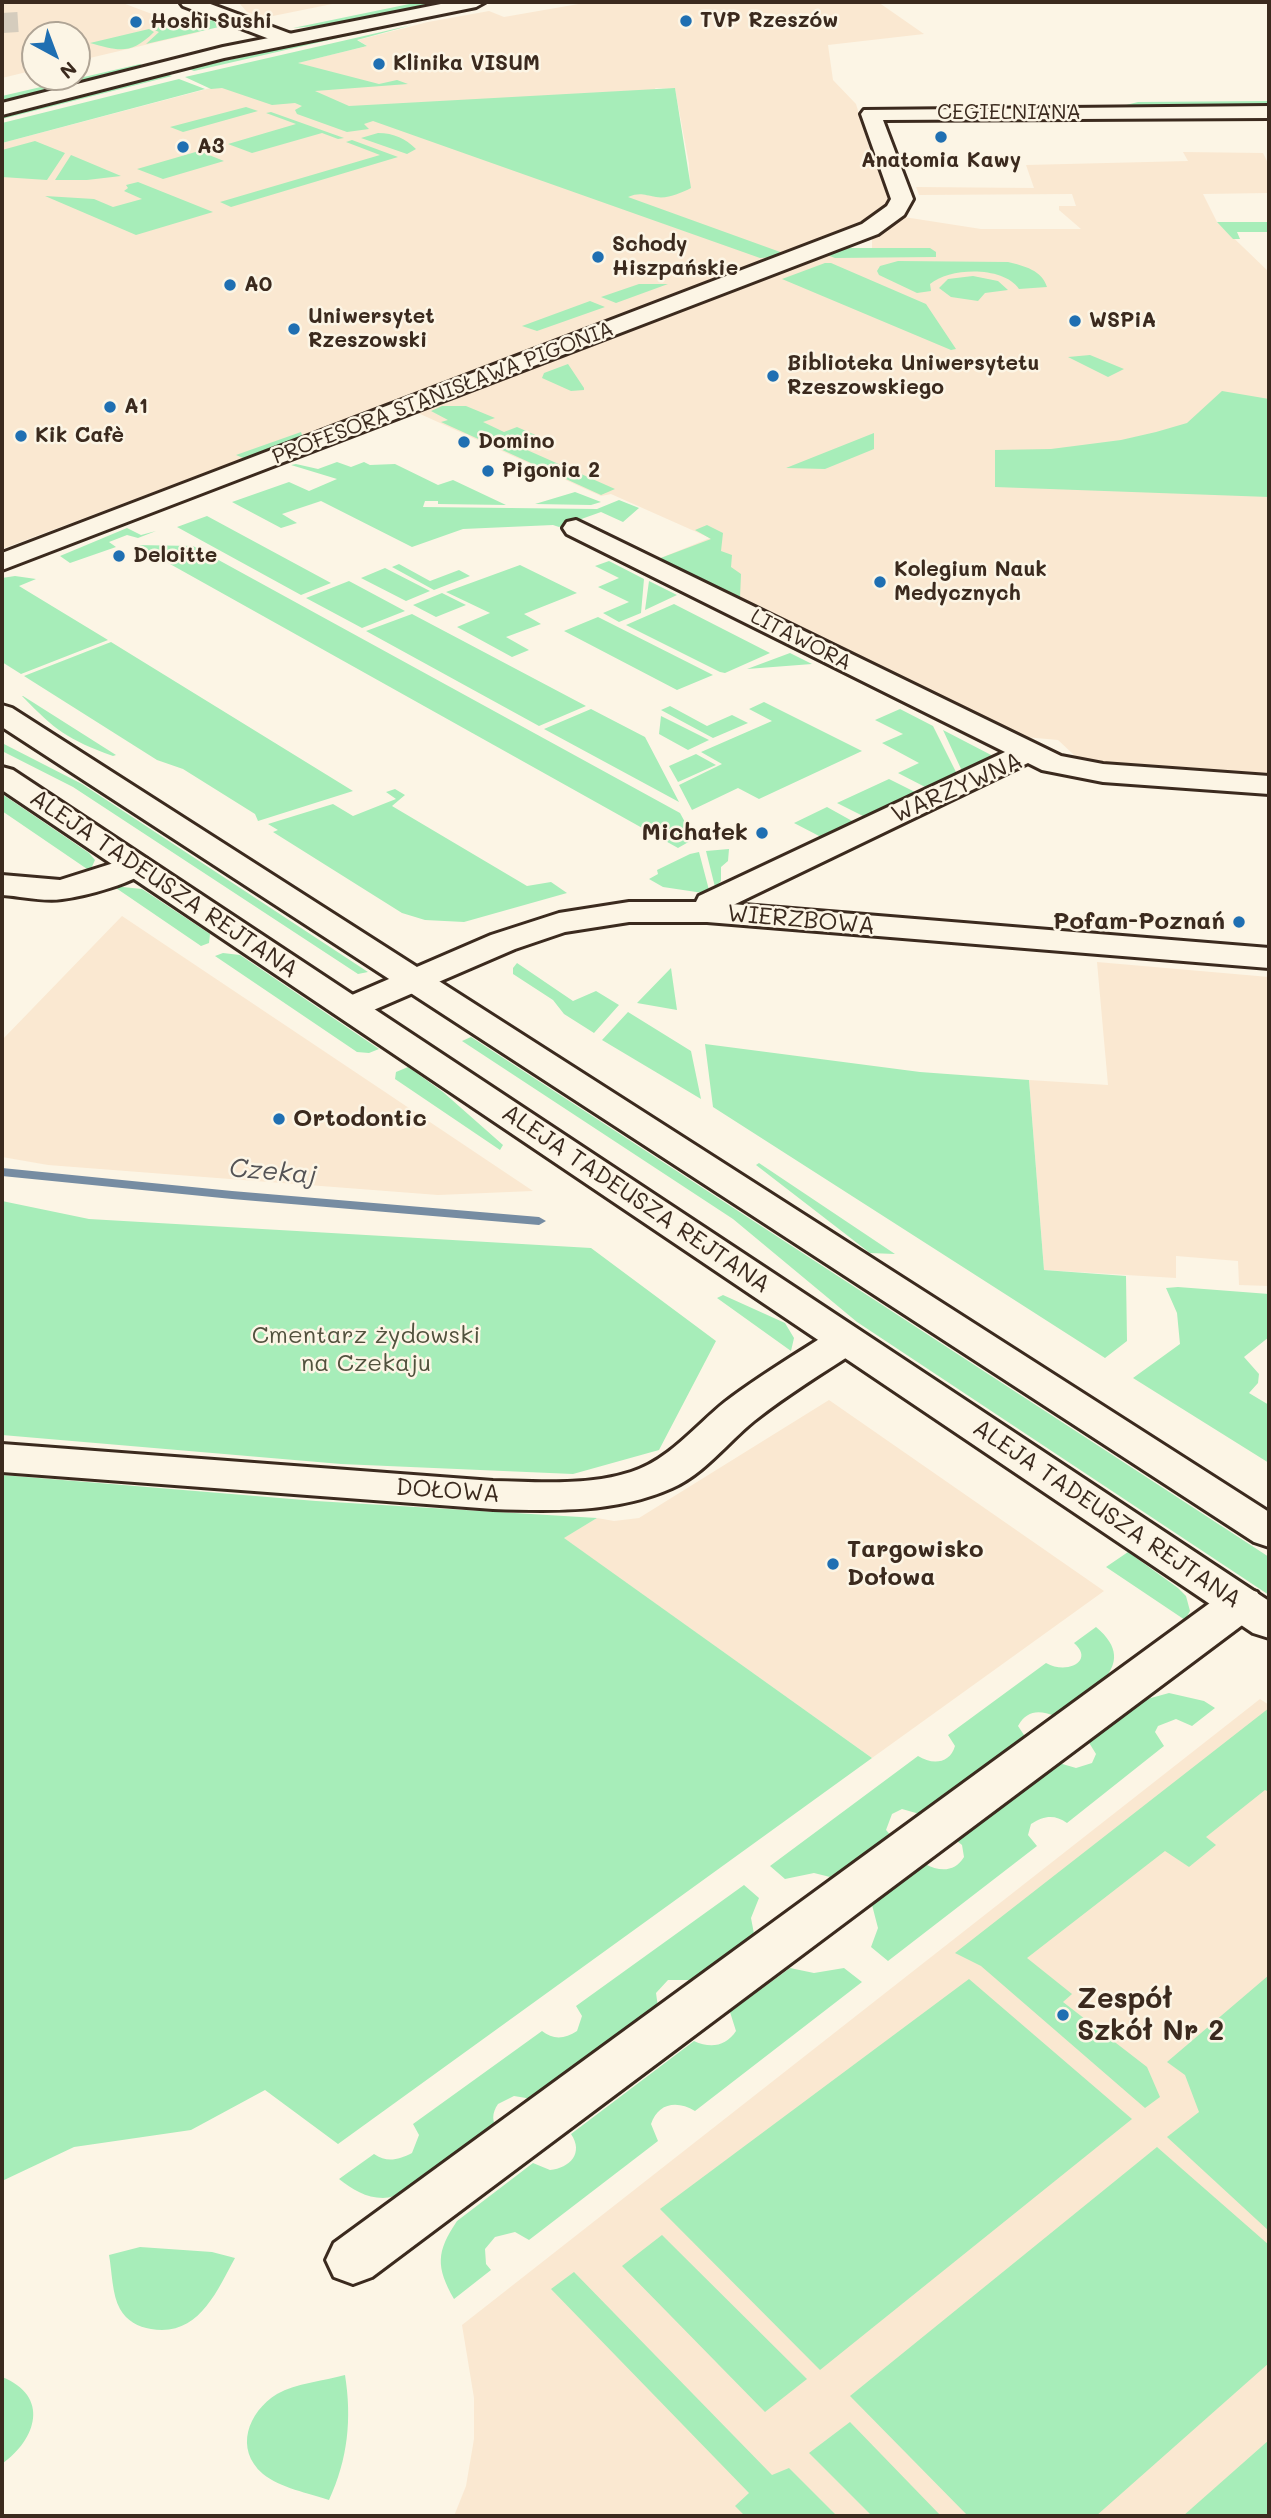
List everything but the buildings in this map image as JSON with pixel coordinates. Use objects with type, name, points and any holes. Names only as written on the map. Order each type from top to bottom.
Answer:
[{"type":"street","points":[[189,2],[287,39]]},
{"type":"street","points":[[91,71],[262,29],[395,2]]},
{"type":"street","points":[[2,109],[81,87],[287,39],[476,2]]},
{"type":"street","points":[[2,92],[21,88]]},
{"type":"street","name":"CEGIELNIANA","points":[[883,221],[901,205],[902,199],[871,114],[1269,112]]},
{"type":"street","name":"PROFESORA STANISŁAWA PIGONIA","points":[[2,562],[847,239],[883,221]]},
{"type":"street","name":"LITAWORA","points":[[576,528],[1026,752]]},
{"type":"street","points":[[2,714],[1269,1532]]},
{"type":"street","name":"WARZYWNA","points":[[707,912],[711,903],[1026,752],[1053,764],[1090,771],[1269,785]]},
{"type":"street","name":"ALEJA TADEUSZA REJTANA","points":[[2,776],[1255,1612]]},
{"type":"street","points":[[2,885],[60,890],[94,882],[135,866]]},
{"type":"street","name":"WIERZBOWA","points":[[350,1008],[503,942],[559,923],[629,912],[707,912],[1269,958]]},
{"type":"street","name":"DOŁOWA","points":[[2,1458],[492,1495],[557,1497],[605,1493],[649,1482],[675,1468],[697,1452],[726,1423],[846,1340]]},
{"type":"street","points":[[353,2260],[1255,1612]]},
{"type":"shaded area","points":[[2,2],[120,2],[200,32],[91,58],[91,21],[21,21],[21,73],[2,78]]},
{"type":"shaded area","points":[[234,2],[342,2],[263,18],[247,12]]},
{"type":"shaded area","name":"Uniwersytet Rzeszowski","points":[[590,2],[878,2],[924,34],[828,45],[833,80],[856,104],[873,160],[891,195],[881,213],[866,223],[811,245],[2,549],[2,143],[260,75],[256,73],[367,46],[358,40],[428,22],[489,11],[504,17]],"holes":[[[655,88],[675,89],[689,164],[690,188]]]},
{"type":"shaded area","points":[[1183,152],[1263,153],[1269,165],[1269,193],[1203,194],[1217,222],[1269,272],[1269,774],[1094,763],[1074,755],[1058,740],[1014,736],[658,559],[710,538],[611,494],[601,496],[418,413],[770,275],[829,254],[872,248],[872,239],[904,217],[981,229],[1081,229],[1059,210],[1059,206],[1076,206],[1072,194],[919,195],[916,187],[1034,188],[1026,165],[1188,161]]},
{"type":"shaded area","points":[[122,916],[533,1191],[438,1195],[48,1165],[2,1157],[2,1040]]},
{"type":"shaded area","points":[[1097,962],[1269,977],[1269,1286],[1239,1285],[1238,1261],[1176,1256],[1176,1278],[1044,1270],[1029,1080],[1108,1085]]},
{"type":"shaded area","name":"Targowisko Dołowa","points":[[829,1400],[1104,1591],[872,1758],[563,1538],[597,1518],[614,1521],[639,1518]]},
{"type":"shaded area","name":"Zespół Szkół Nr 2","points":[[1260,1699],[1269,1705],[1269,2516],[454,2516],[466,2486],[474,2439],[474,2398],[462,2325]]},
{"type":"green space","points":[[419,2],[452,2],[332,25],[293,28]]},
{"type":"green space","points":[[213,20],[219,27],[146,44],[159,32],[152,29],[168,25],[176,28]]},
{"type":"green space","points":[[400,21],[408,22],[194,71],[189,69]]},
{"type":"green space","points":[[412,25],[357,40],[367,46],[298,63],[379,84],[397,80],[408,84],[315,91],[349,106],[675,88],[691,188],[665,197],[639,194],[628,197],[783,253],[777,257],[760,258],[373,121],[364,124],[369,129],[347,132],[297,114],[295,110],[302,106],[295,103],[272,105],[222,88],[211,89],[185,77]]},
{"type":"green space","points":[[149,29],[154,32],[131,48],[109,48],[91,43]]},
{"type":"green space","points":[[140,64],[143,66],[91,78],[91,75]]},
{"type":"green space","points":[[166,74],[172,76],[2,119],[2,114]]},
{"type":"green space","points":[[179,79],[205,89],[2,143],[2,123]]},
{"type":"green space","points":[[24,91],[43,91],[2,103],[2,96]]},
{"type":"green space","points":[[1269,101],[1269,108],[1118,107],[1138,102]]},
{"type":"green space","points":[[246,107],[258,111],[183,132],[170,127]]},
{"type":"green space","points":[[271,112],[344,138],[338,139],[322,133],[252,153],[228,144],[296,124],[266,113]]},
{"type":"green space","points":[[378,133],[399,137],[416,149],[407,154],[361,138]]},
{"type":"green space","points":[[352,140],[398,157],[231,207],[220,202],[380,155],[346,142]]},
{"type":"green space","points":[[35,141],[65,153],[47,180],[2,177],[2,150]]},
{"type":"green space","points":[[199,151],[224,161],[163,179],[137,169]]},
{"type":"green space","points":[[71,155],[121,176],[55,180]]},
{"type":"green space","points":[[138,182],[213,212],[136,235],[45,196],[94,199],[113,207],[142,199],[124,191],[128,188],[126,185]]},
{"type":"green space","points":[[1217,222],[1269,222],[1269,232],[1237,232],[1240,239],[1233,239]]},
{"type":"green space","points":[[839,248],[930,248],[936,252],[936,257],[835,258],[824,254]]},
{"type":"green space","points":[[898,261],[1008,262],[1037,273],[1047,287],[1019,289],[1012,281],[1002,276],[963,272],[939,278],[930,284],[931,291],[917,293],[879,275],[877,271],[880,266]]},
{"type":"green space","points":[[831,263],[926,304],[956,349],[951,350],[782,279]]},
{"type":"green space","points":[[973,276],[998,281],[1008,290],[985,293],[978,301],[951,297],[939,288],[948,279]]},
{"type":"green space","points":[[639,284],[668,284],[616,303],[601,297]]},
{"type":"green space","points":[[590,301],[605,307],[537,331],[522,326]]},
{"type":"green space","points":[[1090,355],[1124,369],[1108,377],[1068,357]]},
{"type":"green space","points":[[568,364],[584,390],[571,391],[542,378],[544,373]]},
{"type":"green space","points":[[1222,391],[1269,399],[1269,497],[995,487],[995,450],[1051,449],[1121,440],[1156,432],[1187,423]]},
{"type":"green space","points":[[442,406],[466,406],[495,418],[483,422],[504,432],[517,427],[540,437],[518,446],[615,489],[601,495],[441,422],[448,420],[431,411]]},
{"type":"green space","points":[[301,432],[303,438],[250,461],[236,455]]},
{"type":"green space","points":[[874,433],[874,449],[825,469],[786,468]]},
{"type":"green space","points":[[337,462],[351,467],[364,462],[370,465],[395,464],[438,485],[453,480],[506,505],[438,504],[438,501],[425,501],[423,507],[597,509],[619,500],[639,508],[623,522],[601,512],[559,527],[553,525],[463,529],[412,547],[321,501],[282,514],[297,523],[281,528],[232,502],[289,482],[309,491],[337,479],[291,465],[318,469]]},
{"type":"green space","points":[[575,492],[601,502],[591,505],[535,504]]},
{"type":"green space","points":[[207,516],[331,583],[301,595],[177,527]]},
{"type":"green space","points":[[707,525],[723,533],[721,551],[732,555],[731,567],[741,574],[740,598],[658,559],[711,539],[695,530]]},
{"type":"green space","points":[[127,528],[141,535],[156,531],[138,538],[127,535],[109,542],[116,547],[70,563],[60,556]]},
{"type":"green space","points":[[136,545],[193,546],[680,813],[692,840],[678,848]]},
{"type":"green space","points":[[609,561],[644,579],[641,613],[619,622],[603,613],[629,602],[598,587],[619,578],[595,566]]},
{"type":"green space","points":[[399,564],[430,581],[459,570],[470,576],[434,590],[392,567]]},
{"type":"green space","points":[[520,565],[577,593],[524,614],[541,624],[506,637],[529,650],[512,657],[457,627],[490,613],[446,592]]},
{"type":"green space","points":[[385,568],[430,591],[406,601],[361,578]]},
{"type":"green space","points":[[15,576],[36,579],[19,586],[108,640],[21,674],[2,662],[2,578]]},
{"type":"green space","points":[[349,581],[405,611],[362,628],[306,598]]},
{"type":"green space","points":[[649,581],[677,595],[645,610]]},
{"type":"green space","points":[[442,593],[466,605],[436,617],[413,605]]},
{"type":"green space","points":[[674,604],[770,653],[725,673],[626,625]]},
{"type":"green space","points":[[412,614],[586,706],[539,726],[366,631]]},
{"type":"green space","points":[[598,617],[713,675],[677,690],[564,631]]},
{"type":"green space","points":[[111,642],[353,791],[258,821],[255,814],[183,769],[157,760],[24,676]]},
{"type":"green space","points":[[790,653],[812,664],[747,669]]},
{"type":"green space","points":[[22,696],[116,755],[97,750],[63,733]]},
{"type":"green space","points":[[764,702],[862,751],[759,799],[738,788],[692,810],[679,785],[722,764],[701,752],[772,721],[749,709]]},
{"type":"green space","points":[[670,706],[707,726],[732,715],[748,723],[713,738],[661,710]]},
{"type":"green space","points":[[591,709],[645,737],[679,802],[544,729]]},
{"type":"green space","points":[[900,709],[933,726],[957,774],[927,788],[898,773],[919,763],[882,743],[903,734],[875,720]]},
{"type":"green space","points":[[661,716],[709,740],[688,750],[659,734]]},
{"type":"green space","points":[[943,730],[993,756],[962,771]]},
{"type":"green space","points":[[2,743],[82,784],[368,972],[358,974],[73,787],[2,751]]},
{"type":"green space","points":[[696,754],[716,765],[678,782],[669,766]]},
{"type":"green space","points":[[889,779],[917,793],[865,817],[837,803]]},
{"type":"green space","points":[[395,789],[405,795],[392,806],[527,886],[551,882],[567,893],[464,922],[425,920],[402,913],[273,832],[278,830],[268,824],[333,804],[353,816],[396,799],[386,792]]},
{"type":"green space","points":[[2,794],[89,853],[95,860],[90,871],[2,811]]},
{"type":"green space","points":[[827,807],[854,822],[821,837],[794,823]]},
{"type":"green space","points":[[729,849],[728,861],[721,867],[721,881],[715,887],[706,851]]},
{"type":"green space","points":[[699,852],[709,890],[703,893],[663,887],[649,879],[658,874],[657,870]]},
{"type":"green space","points":[[113,886],[142,889],[210,934],[209,943],[201,946]]},
{"type":"green space","points":[[223,953],[240,955],[379,1049],[369,1053],[357,1052],[215,956]]},
{"type":"green space","points":[[517,963],[573,1001],[596,991],[619,1005],[594,1033],[564,1014],[553,1000],[513,974]]},
{"type":"green space","points":[[671,968],[677,1010],[637,1003]]},
{"type":"green space","points":[[628,1012],[691,1051],[701,1099],[602,1040]]},
{"type":"green space","points":[[471,1037],[1269,1557],[1269,1595],[857,1322],[733,1219],[462,1041]]},
{"type":"green space","points":[[705,1044],[920,1072],[1029,1080],[1044,1270],[1126,1276],[1127,1341],[1105,1358],[713,1107]]},
{"type":"green space","points":[[408,1067],[443,1092],[503,1145],[500,1150],[395,1079],[396,1072]]},
{"type":"green space","points":[[759,1163],[895,1254],[870,1253],[756,1165]]},
{"type":"green space","name":"Cmentarz żydowski na Czekaju","points":[[2,1201],[89,1219],[591,1248],[716,1341],[659,1450],[573,1474],[341,1464],[2,1435]]},
{"type":"green space","points":[[1166,1288],[1269,1294],[1269,1337],[1244,1357],[1259,1374],[1258,1383],[1249,1393],[1269,1405],[1269,1463],[1133,1378],[1180,1344],[1177,1313]]},
{"type":"green space","points":[[723,1295],[785,1323],[794,1338],[791,1351],[717,1298]]},
{"type":"green space","points":[[2,1475],[316,1501],[597,1518],[564,1538],[872,1758],[338,2144],[265,2090],[191,2130],[74,2147],[2,2181]]},
{"type":"green space","points":[[1128,1552],[1186,1596],[1190,1611],[1185,1620],[1106,1567]]},
{"type":"green space","points":[[1096,1627],[1109,1641],[1114,1655],[1112,1667],[1094,1689],[1055,1716],[1039,1712],[1029,1714],[1018,1726],[1026,1738],[923,1815],[902,1809],[892,1814],[886,1830],[893,1838],[838,1879],[814,1873],[785,1879],[770,1866],[918,1756],[935,1762],[945,1759],[955,1746],[948,1735],[1046,1663],[1062,1667],[1076,1664],[1081,1655],[1074,1643]]},
{"type":"green space","points":[[1169,1693],[1204,1701],[1215,1708],[1192,1726],[1176,1719],[1158,1726],[1155,1732],[1164,1746],[1067,1823],[1049,1817],[1031,1824],[1028,1835],[1037,1846],[888,1961],[871,1947],[878,1928],[872,1905],[925,1864],[942,1869],[956,1866],[964,1857],[962,1845],[957,1841],[1059,1763],[1076,1768],[1092,1763],[1096,1754],[1088,1741],[1140,1701]]},
{"type":"green space","points":[[1269,1708],[1269,1792],[1265,1790],[1206,1837],[1216,1845],[1189,1867],[1165,1851],[1027,1958],[1072,1994],[1063,2002],[1147,2067],[1160,2097],[1145,2108],[981,1966],[955,1953]]},
{"type":"green space","points":[[744,1885],[759,1898],[751,1918],[755,1939],[697,1984],[688,1980],[668,1980],[656,1993],[658,2007],[532,2099],[514,2096],[498,2104],[493,2117],[499,2130],[442,2171],[395,2196],[383,2198],[365,2195],[339,2179],[374,2154],[393,2160],[412,2153],[419,2135],[413,2124],[542,2031],[559,2037],[577,2031],[582,2016],[576,2006]]},
{"type":"green space","points":[[790,1968],[814,1973],[844,1968],[862,1982],[695,2111],[682,2105],[663,2108],[651,2124],[658,2141],[529,2240],[515,2232],[495,2237],[485,2249],[486,2264],[491,2270],[454,2299],[444,2278],[441,2260],[445,2242],[457,2221],[533,2163],[550,2170],[569,2163],[576,2147],[571,2134],[694,2041],[718,2045],[728,2040],[736,2031],[730,2012]]},
{"type":"green space","points":[[1269,1975],[1269,2231],[1167,2137],[1199,2112],[1185,2075],[1167,2062]]},
{"type":"green space","points":[[969,1979],[1132,2119],[820,2370],[660,2209]]},
{"type":"green space","points":[[1157,2147],[1269,2245],[1269,2363],[1096,2516],[968,2516],[850,2396]]},
{"type":"green space","points":[[662,2235],[807,2379],[765,2412],[622,2266]]},
{"type":"green space","points":[[140,2247],[212,2252],[235,2258],[204,2310],[181,2326],[167,2330],[151,2329],[133,2323],[117,2303],[109,2255]]},
{"type":"green space","points":[[574,2272],[772,2475],[789,2468],[837,2516],[745,2516],[735,2506],[749,2493],[551,2289]]},
{"type":"green space","points":[[345,2375],[347,2439],[329,2500],[286,2487],[263,2474],[254,2464],[247,2442],[248,2431],[258,2411],[285,2390]]},
{"type":"green space","points":[[2,2377],[17,2385],[27,2395],[33,2418],[24,2443],[2,2464]]},
{"type":"green space","points":[[850,2422],[941,2516],[872,2516],[809,2453]]},
{"type":"green space","points":[[1269,2440],[1269,2516],[1183,2516]]},
{"type":"waterway","name":"Czekaj","points":[[2,1172],[539,1221]]},
{"type":"tunnel","points":[[2,23],[18,22]]},
{"type":"place","name":"TVP Rzeszów","points":[[686,21]]},
{"type":"place","name":"Hoshi Sushi","points":[[136,22]]},
{"type":"place","name":"Klinika VISUM","points":[[379,64]]},
{"type":"place","name":"Anatomia Kawy","points":[[941,137]]},
{"type":"place","name":"A3","points":[[183,147]]},
{"type":"place","name":"Schody Hiszpańskie","points":[[598,257]]},
{"type":"place","name":"A0","points":[[230,285]]},
{"type":"place","name":"WSPiA","points":[[1075,321]]},
{"type":"place","name":"Uniwersytet Rzeszowski","points":[[294,329]]},
{"type":"place","name":"Biblioteka Uniwersytetu Rzeszowskiego","points":[[773,376]]},
{"type":"place","name":"A1","points":[[110,407]]},
{"type":"place","name":"Kik Cafè","points":[[21,436]]},
{"type":"place","name":"Domino","points":[[464,442]]},
{"type":"place","name":"Pigonia 2","points":[[488,471]]},
{"type":"place","name":"Deloitte","points":[[119,556]]},
{"type":"place","name":"Kolegium Nauk Medycznych","points":[[880,582]]},
{"type":"place","name":"Michałek","points":[[762,833]]},
{"type":"place","name":"Pofam-Poznań","points":[[1239,922]]},
{"type":"place","name":"Ortodontic","points":[[279,1119]]},
{"type":"place","name":"Targowisko Dołowa","points":[[833,1564]]},
{"type":"place","name":"Zespół Szkół Nr 2","points":[[1063,2015]]}]
